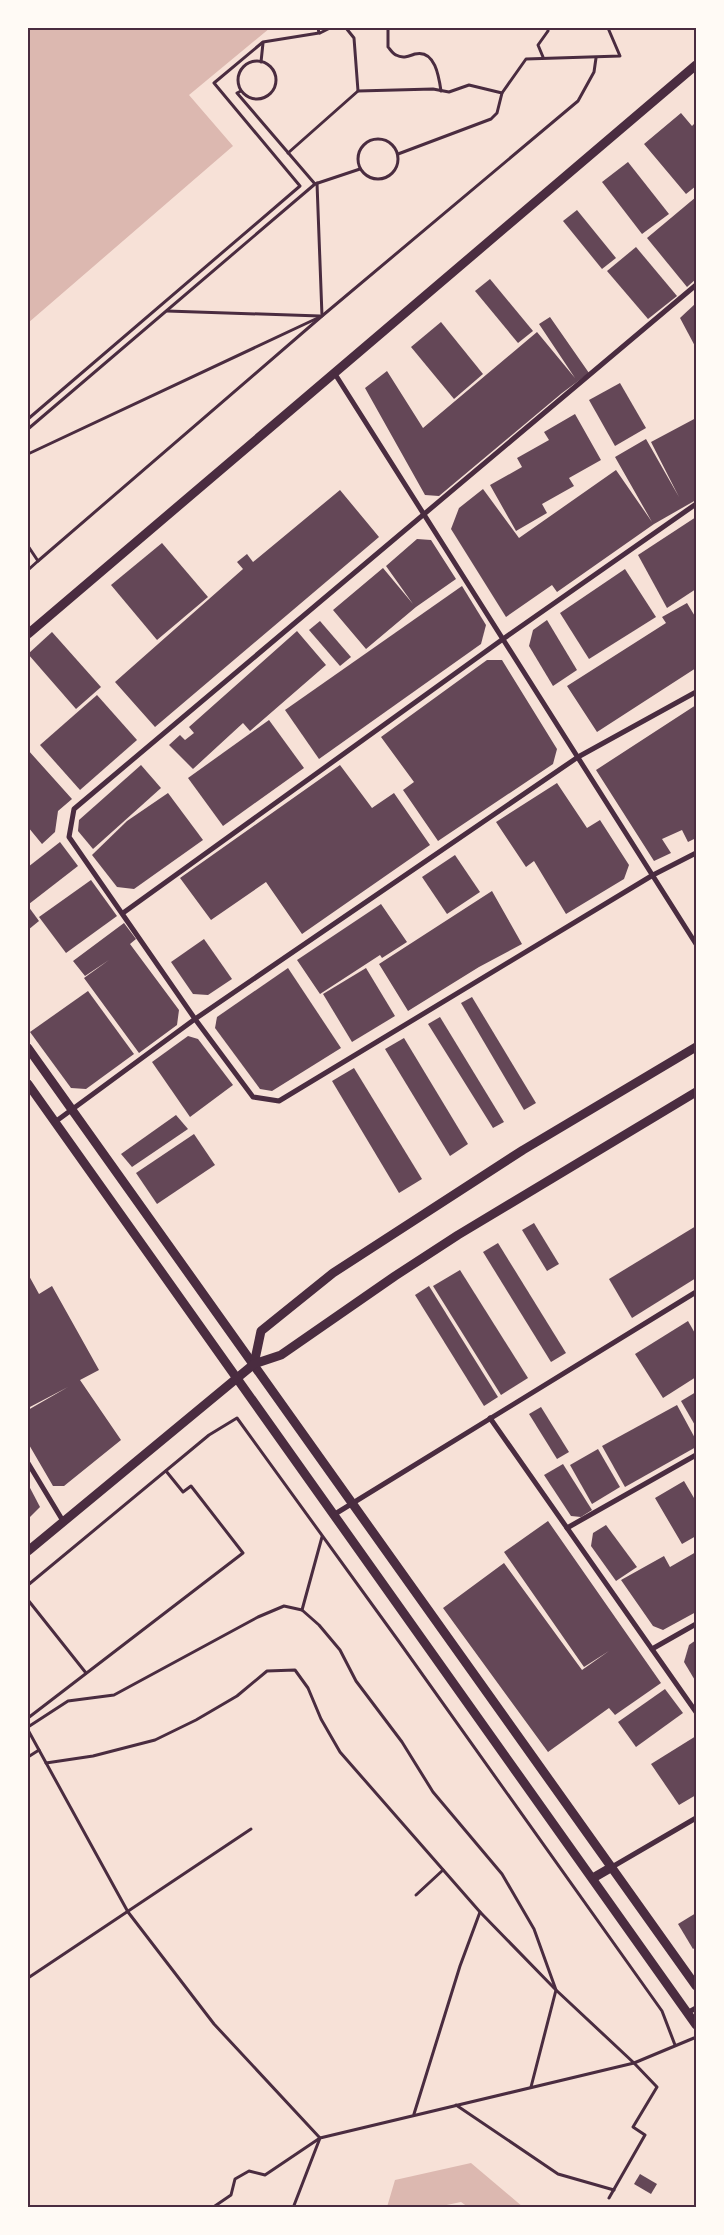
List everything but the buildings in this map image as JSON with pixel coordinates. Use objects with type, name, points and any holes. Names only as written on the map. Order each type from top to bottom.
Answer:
[{"type":"street","points":[[28,634],[696,64]]},
{"type":"street","points":[[696,285],[74,809],[69,837],[195,1019],[253,1097],[279,1101],[653,876],[696,853]]},
{"type":"street","points":[[335,374],[696,944]]},
{"type":"street","points":[[123,914],[503,639],[696,504]]},
{"type":"street","points":[[55,1122],[195,1019],[578,757],[696,692]]},
{"type":"street","points":[[254,1364],[261,1331],[333,1273],[523,1150],[696,1047]]},
{"type":"street","points":[[28,1048],[696,1986]]},
{"type":"street","points":[[28,1084],[236,1380],[335,1514],[594,1878],[696,2025]]},
{"type":"street","points":[[28,1551],[254,1364],[281,1355],[458,1235],[696,1092]]},
{"type":"street","points":[[335,1514],[696,1292]]},
{"type":"street","points":[[490,1418],[696,1712]]},
{"type":"street","points":[[567,1528],[696,1455]]},
{"type":"street","points":[[28,1463],[63,1521]]},
{"type":"street","points":[[652,1649],[696,1624]]},
{"type":"street","points":[[594,1878],[696,1818]]},
{"type":"street","points":[[687,2013],[696,2008]]},
{"type":"path","points":[[318,28],[319,33]]},
{"type":"path","points":[[28,420],[300,186],[214,83],[263,42],[319,33],[330,28]]},
{"type":"path","points":[[346,28],[354,38],[358,91]]},
{"type":"path","points":[[388,28],[388,47],[396,55],[406,58],[417,53],[425,55],[434,63],[440,91]]},
{"type":"path","points":[[543,57],[538,45],[548,31],[548,28]]},
{"type":"path","points":[[398,154],[490,119],[497,113],[502,93],[526,59],[620,56],[608,28]]},
{"type":"path","points":[[261,62],[263,42]]},
{"type":"path","points":[[28,569],[322,316],[578,101],[594,72],[596,58]]},
{"type":"path","points":[[250,62],[261,62],[271,68],[276,76],[276,82],[272,93],[255,100],[249,98],[241,91],[238,83],[240,71],[250,62]]},
{"type":"path","points":[[288,153],[358,91],[448,92],[469,85],[502,93]]},
{"type":"path","points":[[241,91],[237,94],[316,184],[322,316]]},
{"type":"path","points":[[378,139],[390,143],[398,154],[397,167],[382,179],[370,178],[360,169],[358,155],[365,144],[371,140],[378,139]]},
{"type":"path","points":[[28,429],[316,184],[360,169]]},
{"type":"path","points":[[166,311],[322,316]]},
{"type":"path","points":[[28,454],[322,316]]},
{"type":"path","points":[[28,546],[38,561]]},
{"type":"path","points":[[28,1585],[209,1435],[237,1418],[662,2011],[675,2045]]},
{"type":"path","points":[[28,1718],[243,1553],[191,1486],[183,1492],[166,1471]]},
{"type":"path","points":[[302,1610],[322,1537]]},
{"type":"path","points":[[28,1600],[86,1673]]},
{"type":"path","points":[[320,2138],[214,2024],[128,1912],[28,1729],[68,1701],[114,1695],[258,1617],[284,1606],[302,1610],[319,1625],[340,1650],[356,1681],[402,1742],[433,1792],[502,1874],[534,1929],[556,1990],[531,2087]]},
{"type":"path","points":[[46,1763],[93,1756],[155,1740],[196,1720],[237,1696],[268,1671],[295,1670],[308,1688],[320,1718],[340,1752],[480,1912],[556,1990],[657,2087],[633,2127],[646,2134],[609,2198]]},
{"type":"path","points":[[28,1757],[38,1750]]},
{"type":"path","points":[[28,1978],[251,1829]]},
{"type":"path","points":[[416,1895],[443,1870]]},
{"type":"path","points":[[414,2114],[460,1966],[480,1912]]},
{"type":"path","points":[[212,2208],[231,2195],[235,2179],[249,2170],[265,2175],[320,2138],[414,2114],[634,2063],[696,2036]]},
{"type":"path","points":[[455,2105],[558,2174],[614,2190]]},
{"type":"path","points":[[293,2208],[320,2138]]},
{"type":"shaded area","points":[[28,28],[270,28],[189,95],[233,146],[28,323]]},
{"type":"shaded area","points":[[471,2163],[523,2207],[468,2207],[461,2202],[437,2207],[387,2207],[395,2180]]}]
